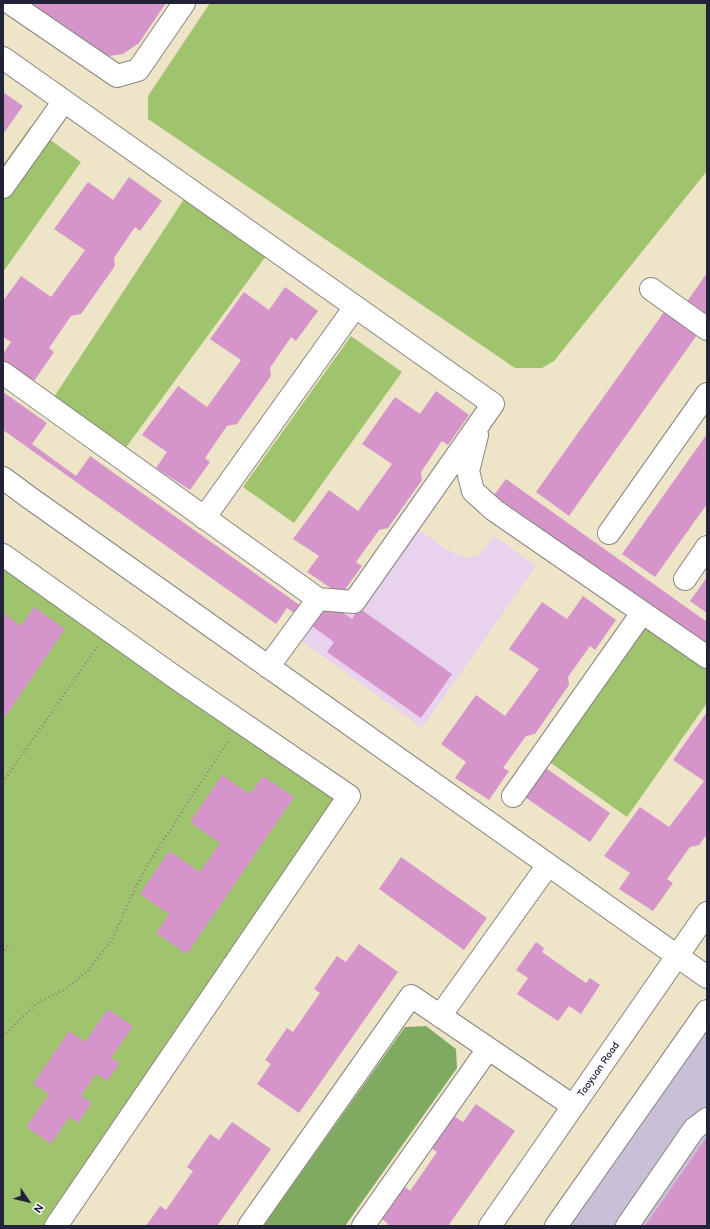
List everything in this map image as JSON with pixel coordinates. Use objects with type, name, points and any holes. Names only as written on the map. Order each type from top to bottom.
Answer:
[{"type":"street","points":[[10,3],[117,76],[138,70],[184,3]]},
{"type":"street","points":[[3,58],[493,404],[354,602],[318,600],[3,373]]},
{"type":"street","points":[[3,187],[64,101]]},
{"type":"street","points":[[651,289],[707,329]]},
{"type":"street","points":[[204,518],[355,307]]},
{"type":"street","points":[[609,533],[707,394]]},
{"type":"street","points":[[481,421],[468,471],[473,491],[494,510],[707,657]]},
{"type":"street","points":[[3,478],[36,503],[707,977]]},
{"type":"street","points":[[686,579],[707,547]]},
{"type":"street","points":[[3,555],[240,722],[349,796],[56,1226]]},
{"type":"street","points":[[268,667],[318,600]]},
{"type":"street","points":[[513,796],[642,613]]},
{"type":"street","points":[[440,1016],[548,864]]},
{"type":"street","name":"Taoyuan Road","points":[[490,1226],[707,913]]},
{"type":"street","points":[[249,1226],[411,996],[573,1106]]},
{"type":"street","points":[[556,1226],[707,1011]]},
{"type":"street","points":[[363,1226],[488,1049]]},
{"type":"street","points":[[627,1226],[694,1129],[707,1119]]},
{"type":"path","points":[[3,782],[108,630]]},
{"type":"path","points":[[3,1036],[39,1002],[64,990],[88,971],[114,938],[128,902],[148,864],[240,722]]},
{"type":"path","points":[[3,954],[9,945]]},
{"type":"shaded area","points":[[410,523],[447,550],[467,558],[481,554],[494,536],[536,566],[422,728],[292,634],[354,602]]},
{"type":"shaded area","points":[[707,1012],[707,1226],[559,1226]]},
{"type":"green space","points":[[210,3],[707,3],[707,171],[554,361],[542,368],[515,368],[148,119],[148,96]]},
{"type":"green space","points":[[31,126],[81,162],[3,272],[3,165]]},
{"type":"green space","points":[[190,190],[272,248],[119,457],[48,406]]},
{"type":"green space","points":[[351,336],[402,372],[294,523],[243,487]]},
{"type":"green space","points":[[3,555],[349,796],[56,1226],[3,1226]]},
{"type":"green space","points":[[642,613],[707,657],[707,703],[627,817],[541,756]]},
{"type":"green space","points":[[426,1026],[456,1049],[457,1068],[345,1226],[263,1226],[405,1027]]},
{"type":"building","points":[[23,3],[166,3],[139,43],[123,54],[110,56],[94,51]]},
{"type":"building","points":[[3,92],[23,106],[3,134]]},
{"type":"building","points":[[129,177],[162,201],[140,231],[135,227],[114,258],[115,266],[81,314],[71,316],[49,348],[54,352],[34,381],[3,360],[3,354],[11,342],[3,337],[3,301],[21,276],[51,297],[85,250],[54,229],[88,182],[113,200]]},
{"type":"building","points":[[707,273],[707,318],[686,303]]},
{"type":"building","points":[[285,287],[318,311],[296,341],[291,337],[270,368],[271,376],[237,424],[227,426],[205,458],[210,462],[190,490],[156,468],[167,452],[142,435],[178,386],[207,407],[241,360],[210,339],[244,292],[269,310]]},
{"type":"building","points":[[664,312],[697,335],[569,516],[536,492]]},
{"type":"building","points":[[436,391],[469,415],[448,445],[442,441],[421,472],[422,480],[388,528],[379,530],[356,562],[362,566],[341,595],[307,572],[319,556],[293,539],[329,490],[358,511],[392,464],[362,444],[395,397],[420,414]]},
{"type":"building","points":[[3,392],[47,423],[32,444],[76,476],[90,456],[315,616],[326,601],[352,619],[359,608],[452,674],[421,718],[327,652],[334,642],[287,608],[276,624],[3,430]]},
{"type":"building","points":[[707,434],[707,504],[655,577],[622,554]]},
{"type":"building","points":[[506,479],[707,622],[707,647],[494,495]]},
{"type":"building","points":[[707,577],[707,613],[690,601]]},
{"type":"building","points":[[583,596],[616,620],[595,650],[590,646],[568,677],[569,685],[535,734],[526,736],[503,768],[509,771],[489,800],[455,778],[466,762],[441,744],[476,695],[505,716],[539,669],[509,649],[542,602],[567,619]]},
{"type":"building","points":[[34,607],[65,629],[3,720],[3,613],[21,626]]},
{"type":"building","points":[[707,712],[707,834],[699,845],[690,847],[667,879],[673,883],[653,911],[619,889],[630,873],[604,856],[640,807],[669,827],[704,781],[673,760]]},
{"type":"building","points":[[540,764],[610,813],[590,842],[519,793]]},
{"type":"building","points":[[222,775],[250,794],[263,776],[294,797],[187,954],[156,933],[169,914],[140,894],[169,851],[200,872],[220,843],[190,822]]},
{"type":"building","points":[[401,857],[487,918],[464,950],[379,889]]},
{"type":"building","points":[[536,942],[544,948],[542,952],[586,983],[590,978],[600,985],[581,1014],[569,1006],[558,1021],[517,994],[528,978],[516,970]]},
{"type":"building","points":[[359,944],[398,972],[299,1113],[257,1084],[271,1064],[265,1060],[287,1028],[293,1032],[320,993],[314,989],[337,956],[346,962]]},
{"type":"building","points":[[108,1009],[133,1026],[111,1058],[120,1063],[107,1081],[96,1074],[81,1096],[92,1103],[78,1123],[69,1117],[51,1144],[26,1127],[49,1094],[33,1084],[69,1031],[85,1042]]},
{"type":"building","points":[[476,1104],[515,1131],[448,1226],[387,1226],[388,1224],[382,1219],[405,1187],[410,1191],[437,1152],[431,1148],[454,1116],[463,1122]]},
{"type":"building","points":[[232,1122],[271,1149],[217,1226],[146,1226],[160,1206],[166,1210],[193,1171],[187,1167],[210,1134],[219,1140]]},
{"type":"building","points":[[707,1137],[707,1226],[645,1226]]}]
